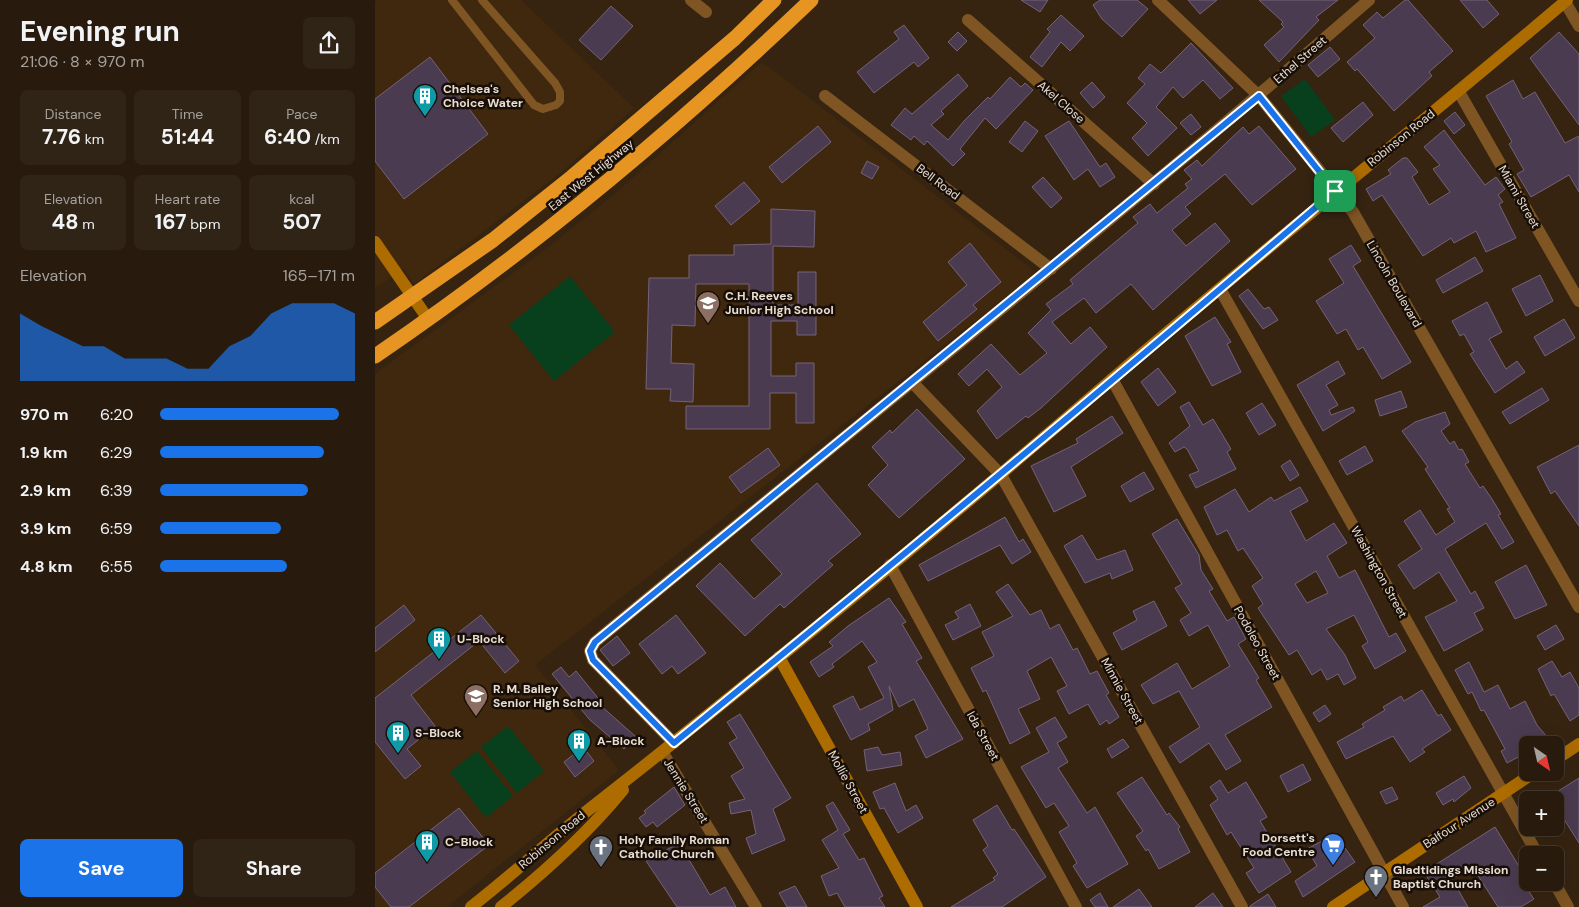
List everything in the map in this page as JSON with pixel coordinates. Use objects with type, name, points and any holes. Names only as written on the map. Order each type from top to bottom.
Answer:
[{"type":"highway","name":"East West Highway","points":[[375,322],[493,240],[565,183],[735,38],[774,0]]},
{"type":"highway","name":"East West Highway","points":[[375,356],[516,255],[597,191],[676,124],[811,0]]},
{"type":"main road","name":"Robinson Road","points":[[471,907],[594,805],[663,753],[1001,475],[1335,191],[1459,92],[1566,1]]},
{"type":"main road","points":[[375,242],[428,319]]},
{"type":"main road","name":"Mollie Street","points":[[779,657],[917,907]]},
{"type":"main road","points":[[1564,754],[1579,744]]},
{"type":"main road","name":"Robinson Road","points":[[501,907],[548,868],[596,822],[636,775]]},
{"type":"main road","name":"Balfour Avenue","points":[[1333,907],[1522,781]]},
{"type":"street","points":[[691,0],[706,12]]},
{"type":"street","name":"Lincoln Boulevard","points":[[1158,0],[1259,96],[1353,212],[1579,607]]},
{"type":"street","name":"Ethel Street","points":[[674,743],[593,660],[590,656],[591,646],[782,486],[1154,184],[1369,0]]},
{"type":"street","points":[[1566,1],[1579,26]]},
{"type":"street","name":"Akel Close","points":[[968,20],[1154,184]]},
{"type":"street","name":"Miami Street","points":[[1459,92],[1579,301]]},
{"type":"street","name":"Bell Road","points":[[825,96],[1051,269]]},
{"type":"street","name":"Washington Street","points":[[1220,290],[1533,846]]},
{"type":"street","name":"Podoleo Street","points":[[1112,379],[1403,907]]},
{"type":"street","name":"Minnie Street","points":[[912,382],[1001,475],[1242,907]]},
{"type":"street","name":"Ida Street","points":[[890,565],[1076,907]]},
{"type":"street","name":"Jennie Street","points":[[663,753],[756,907]]},
{"type":"street","points":[[1559,891],[1568,907]]},
{"type":"lane","points":[[452,0],[534,105],[543,109],[555,106],[560,100],[560,92],[555,83],[482,0]]},
{"type":"shaded area","name":"Chelsea's Choice Water","points":[[378,0],[521,0],[634,108],[559,174],[414,284],[404,269],[375,288],[375,3]]},
{"type":"shaded area","name":"C.H. Reeves Junior High School","points":[[762,62],[1037,273],[535,665],[619,770],[447,907],[375,907],[375,374],[550,246],[617,192]]},
{"type":"green space","points":[[1305,79],[1335,120],[1311,137],[1281,96]]},
{"type":"green space","points":[[570,276],[615,332],[554,381],[509,325]]},
{"type":"green space","points":[[508,726],[544,771],[517,793],[481,747]]},
{"type":"green space","points":[[477,751],[513,796],[486,818],[450,772]]},
{"type":"building","points":[[1021,0],[1048,0],[1040,12]]},
{"type":"building","points":[[1100,0],[1137,0],[1148,9],[1122,37],[1102,19],[1093,5]]},
{"type":"building","points":[[1188,0],[1217,0],[1200,14]]},
{"type":"building","points":[[1259,0],[1338,0],[1316,17],[1319,20],[1279,62],[1264,45],[1284,27],[1281,24],[1283,22]]},
{"type":"building","points":[[1405,0],[1408,0],[1453,51],[1429,72],[1432,76],[1394,111],[1357,69],[1355,71],[1347,62],[1375,38],[1363,25],[1377,12],[1383,18]]},
{"type":"building","points":[[1460,0],[1487,0],[1499,14],[1483,28]]},
{"type":"building","points":[[611,6],[633,26],[601,60],[579,40]]},
{"type":"building","points":[[1061,15],[1084,36],[1070,51],[1061,42],[1042,67],[1030,57],[1050,32],[1047,29]]},
{"type":"building","points":[[904,25],[929,58],[918,67],[914,62],[874,93],[857,72],[899,39],[894,32]]},
{"type":"building","points":[[958,32],[967,41],[957,51],[948,42]]},
{"type":"building","points":[[1559,32],[1579,54],[1579,125],[1530,58]]},
{"type":"building","points":[[1191,43],[1233,88],[1220,99],[1203,80],[1183,98],[1173,87],[1156,107],[1177,128],[1148,156],[1132,138],[1147,123],[1127,103],[1145,84],[1138,78],[1150,64],[1161,73]]},
{"type":"building","points":[[1330,47],[1340,59],[1318,77],[1308,65]]},
{"type":"building","name":"Chelsea's Choice Water","points":[[430,57],[488,134],[404,199],[375,161],[375,99]]},
{"type":"building","points":[[958,74],[968,86],[941,111],[944,114],[931,125],[948,140],[964,121],[988,97],[990,99],[1010,77],[1021,87],[1025,83],[1033,90],[996,129],[985,118],[960,149],[965,154],[953,166],[927,141],[924,145],[914,136],[911,140],[891,125],[905,108],[912,114]]},
{"type":"building","points":[[1513,80],[1523,99],[1535,92],[1565,143],[1579,136],[1579,192],[1569,175],[1531,197],[1517,174],[1524,170],[1509,144],[1512,142],[1486,96]]},
{"type":"building","points":[[1092,82],[1105,97],[1093,108],[1080,93]]},
{"type":"building","points":[[1363,102],[1373,115],[1343,142],[1331,128]]},
{"type":"building","points":[[1455,112],[1465,125],[1454,134],[1444,121]]},
{"type":"building","points":[[1191,114],[1201,127],[1191,135],[1180,123]]},
{"type":"building","points":[[1025,121],[1038,131],[1022,152],[1009,142]]},
{"type":"building","points":[[1069,121],[1100,167],[1106,163],[1115,177],[1100,187],[1088,169],[1074,180],[1045,136]]},
{"type":"building","points":[[818,126],[831,142],[782,183],[769,167]]},
{"type":"building","points":[[1259,126],[1296,169],[1252,205],[1225,174],[1185,207],[1191,214],[1172,230],[1186,246],[1215,223],[1230,241],[1153,310],[1131,284],[1096,313],[1084,298],[1052,322],[1071,344],[1090,327],[1107,347],[1041,408],[1028,418],[1026,416],[997,439],[977,411],[1002,387],[987,369],[969,386],[958,374],[991,344],[1020,375],[1047,353],[1028,333],[1051,310],[1046,304],[1073,284],[1070,280],[1138,223],[1133,217],[1150,204],[1157,213],[1188,188],[1185,184],[1192,179],[1184,170],[1197,160],[1202,166],[1243,127],[1249,134]]},
{"type":"building","points":[[1444,130],[1485,185],[1496,177],[1505,189],[1498,195],[1503,202],[1499,204],[1516,238],[1486,252],[1476,231],[1454,243],[1451,238],[1423,256],[1382,195],[1373,201],[1366,189],[1391,174],[1388,170],[1403,158],[1407,158],[1418,172],[1412,177],[1429,205],[1450,192],[1433,169],[1440,165],[1424,147]]},
{"type":"building","points":[[867,161],[879,167],[872,179],[861,173]]},
{"type":"building","points":[[1043,177],[1062,198],[1051,208],[1032,187]]},
{"type":"building","points":[[744,182],[760,201],[731,225],[715,206]]},
{"type":"building","points":[[771,209],[815,211],[814,247],[773,246],[773,305],[798,305],[798,272],[816,272],[816,335],[797,335],[797,321],[771,321],[771,376],[796,376],[796,363],[814,363],[814,423],[796,423],[796,393],[770,393],[770,429],[686,429],[686,406],[749,406],[749,284],[696,284],[695,326],[672,325],[671,363],[694,364],[693,402],[670,401],[671,389],[646,389],[649,278],[689,278],[689,255],[734,255],[734,245],[771,244]]},
{"type":"building","points":[[970,243],[1001,282],[973,305],[977,309],[938,341],[923,322],[967,285],[948,262]]},
{"type":"building","points":[[1351,245],[1361,261],[1353,266],[1411,362],[1382,379],[1363,347],[1358,350],[1346,329],[1337,334],[1316,301],[1344,283],[1329,259]]},
{"type":"building","points":[[1475,257],[1483,271],[1443,293],[1436,280]]},
{"type":"building","points":[[1540,275],[1553,301],[1526,316],[1512,289]]},
{"type":"building","points":[[1248,289],[1264,309],[1269,307],[1278,320],[1263,329],[1239,296]]},
{"type":"building","points":[[1487,302],[1502,332],[1489,339],[1506,369],[1517,361],[1525,372],[1495,393],[1470,354],[1474,352],[1464,334],[1460,336],[1452,321]]},
{"type":"building","points":[[1215,317],[1231,342],[1227,344],[1241,372],[1212,386],[1185,336]]},
{"type":"building","points":[[1564,319],[1575,338],[1545,356],[1534,337]]},
{"type":"building","points":[[1338,361],[1345,374],[1326,385],[1338,405],[1329,410],[1331,415],[1353,407],[1355,411],[1323,431],[1297,385]]},
{"type":"building","points":[[1158,368],[1176,392],[1158,406],[1141,382]]},
{"type":"building","points":[[1542,388],[1549,400],[1510,424],[1502,412]]},
{"type":"building","points":[[1401,391],[1407,407],[1380,416],[1375,400]]},
{"type":"building","points":[[1189,402],[1203,425],[1213,419],[1231,449],[1227,452],[1236,469],[1196,488],[1189,475],[1199,471],[1187,449],[1184,447],[1175,452],[1169,443],[1190,426],[1180,407]]},
{"type":"building","points":[[1262,403],[1276,425],[1259,435],[1246,413]]},
{"type":"building","points":[[917,409],[965,459],[899,518],[868,485],[888,465],[872,447],[890,430],[892,433]]},
{"type":"building","points":[[1445,412],[1450,424],[1441,431],[1450,444],[1454,441],[1459,450],[1462,449],[1469,462],[1465,464],[1480,488],[1483,486],[1492,499],[1501,514],[1498,515],[1514,542],[1502,549],[1486,523],[1445,549],[1471,594],[1475,591],[1484,608],[1474,613],[1483,630],[1444,651],[1425,617],[1457,601],[1439,572],[1414,589],[1398,565],[1422,549],[1404,521],[1420,510],[1436,535],[1455,522],[1447,509],[1450,508],[1425,469],[1428,467],[1402,431],[1415,422]]},
{"type":"building","points":[[1112,416],[1123,433],[1071,467],[1086,496],[1054,512],[1031,466],[1078,443],[1076,439]]},
{"type":"building","points":[[1579,445],[1579,526],[1555,491],[1551,494],[1537,467]]},
{"type":"building","points":[[1365,446],[1373,461],[1347,475],[1339,461]]},
{"type":"building","points":[[768,448],[780,465],[741,493],[729,477]]},
{"type":"building","points":[[1290,460],[1299,475],[1290,481],[1281,466]]},
{"type":"building","points":[[1144,472],[1154,489],[1130,502],[1121,486]]},
{"type":"building","points":[[817,483],[861,534],[828,561],[833,565],[784,608],[780,604],[745,636],[696,586],[720,563],[754,599],[782,574],[751,540]]},
{"type":"building","points":[[1300,487],[1308,501],[1290,511],[1306,541],[1334,523],[1347,543],[1327,556],[1339,578],[1355,570],[1389,637],[1396,633],[1406,651],[1375,669],[1362,646],[1368,642],[1354,615],[1326,629],[1345,655],[1356,678],[1344,685],[1338,674],[1327,680],[1321,669],[1312,675],[1297,650],[1289,655],[1258,608],[1263,604],[1252,586],[1263,578],[1243,548],[1238,551],[1227,530],[1217,535],[1204,507],[1235,489],[1249,512],[1271,497],[1274,501]],"holes":[[[1316,571],[1328,593],[1307,603],[1295,584]]]},
{"type":"building","points":[[1005,517],[1019,542],[1023,539],[1031,552],[1012,564],[1000,545],[928,581],[919,565]]},
{"type":"building","points":[[1177,519],[1199,555],[1201,570],[1213,589],[1209,591],[1227,621],[1234,617],[1246,639],[1238,644],[1259,678],[1256,680],[1272,707],[1225,735],[1241,761],[1226,770],[1209,743],[1180,763],[1169,747],[1200,727],[1179,691],[1153,704],[1141,685],[1177,663],[1192,689],[1230,666],[1208,625],[1189,636],[1180,620],[1191,613],[1175,588],[1182,584],[1152,534]]},
{"type":"building","points":[[1082,535],[1097,560],[1125,550],[1133,570],[1112,579],[1110,573],[1085,583],[1064,546]]},
{"type":"building","points":[[1526,565],[1547,605],[1515,619],[1495,582]]},
{"type":"building","points":[[1008,584],[1030,615],[1041,610],[1050,629],[1059,624],[1073,650],[1077,648],[1090,674],[1097,671],[1109,693],[1106,695],[1119,717],[1109,724],[1107,720],[1100,725],[1088,704],[1069,714],[1057,691],[1067,686],[1051,657],[1027,671],[1040,699],[1018,709],[1030,733],[1010,744],[986,690],[983,692],[971,668],[994,656],[982,632],[1013,616],[996,592]]},
{"type":"building","points":[[889,598],[906,622],[902,624],[922,658],[916,661],[963,739],[926,758],[915,736],[928,729],[914,699],[899,707],[889,686],[893,710],[868,724],[870,730],[851,740],[833,706],[853,696],[860,710],[884,698],[868,667],[877,662],[862,641],[832,664],[834,667],[819,677],[810,662],[833,646],[829,642],[848,626]]},
{"type":"building","points":[[1154,601],[1167,626],[1122,650],[1113,633],[1137,620],[1133,611]]},
{"type":"building","points":[[970,604],[981,626],[953,640],[945,625],[959,618],[955,612]]},
{"type":"building","points":[[404,605],[415,620],[375,652],[375,628]]},
{"type":"building","points":[[481,615],[519,661],[505,673],[479,641],[411,695],[435,726],[407,749],[421,766],[405,779],[375,742],[375,698]]},
{"type":"building","points":[[676,615],[706,653],[678,674],[672,666],[662,674],[639,644]]},
{"type":"building","points":[[1556,625],[1564,639],[1545,650],[1537,636]]},
{"type":"building","points":[[617,636],[630,653],[613,666],[600,650]]},
{"type":"building","points":[[1552,661],[1562,677],[1570,672],[1579,688],[1579,715],[1570,721],[1554,694],[1551,696],[1538,669]]},
{"type":"building","points":[[1469,662],[1484,692],[1498,685],[1510,709],[1525,701],[1537,725],[1546,736],[1519,736],[1519,757],[1507,763],[1501,751],[1505,749],[1484,710],[1481,711],[1472,692],[1468,694],[1455,670]]},
{"type":"building","points":[[561,667],[569,677],[576,671],[602,703],[600,705],[635,736],[624,749],[590,720],[552,674]]},
{"type":"building","points":[[1422,690],[1438,716],[1441,714],[1451,730],[1422,749],[1425,752],[1410,762],[1393,736],[1346,759],[1337,742],[1364,727],[1362,724],[1385,710],[1383,707],[1401,696],[1404,701]]},
{"type":"building","points":[[1325,705],[1331,714],[1319,722],[1313,713]]},
{"type":"building","points":[[740,714],[791,798],[773,809],[785,840],[752,854],[746,838],[756,834],[751,810],[731,814],[729,803],[745,799],[731,776],[744,768],[729,743],[737,738],[727,722]]},
{"type":"building","points":[[1055,717],[1067,737],[1057,743],[1068,762],[1058,768],[1087,813],[1095,807],[1128,864],[1087,888],[1073,866],[1077,863],[1059,832],[1069,826],[1054,803],[1046,808],[1021,767],[1049,752],[1036,728]]},
{"type":"building","points":[[1123,739],[1129,747],[1112,758],[1107,749]]},
{"type":"building","name":"A-Block","points":[[583,747],[594,761],[575,777],[564,762]]},
{"type":"building","points":[[878,747],[882,755],[900,752],[902,765],[867,771],[864,750]]},
{"type":"building","points":[[1303,764],[1311,780],[1288,792],[1280,776]]},
{"type":"building","points":[[1464,776],[1471,788],[1454,802],[1453,799],[1443,805],[1436,793]]},
{"type":"building","points":[[1142,777],[1167,815],[1169,813],[1180,827],[1178,829],[1190,852],[1159,869],[1148,849],[1146,851],[1136,836],[1143,831],[1117,793]]},
{"type":"building","points":[[1579,778],[1579,843],[1564,819],[1564,791],[1558,791]]},
{"type":"building","points":[[1220,780],[1228,793],[1246,782],[1267,817],[1260,821],[1291,872],[1259,893],[1246,873],[1254,868],[1231,832],[1227,835],[1210,805],[1218,799],[1210,787]]},
{"type":"building","points":[[895,783],[906,811],[916,805],[923,818],[898,833],[884,808],[880,809],[873,792]]},
{"type":"building","points":[[674,787],[685,805],[657,827],[653,822],[646,827],[639,818],[646,813],[644,811]]},
{"type":"building","points":[[1392,787],[1398,799],[1386,804],[1380,792]]},
{"type":"building","points":[[833,802],[850,830],[843,834],[859,860],[864,858],[883,896],[879,898],[885,907],[845,907],[837,893],[829,896],[821,876],[839,868],[822,840],[838,830],[826,806]]},
{"type":"building","points":[[997,805],[1012,830],[1014,829],[1046,877],[1002,907],[951,907],[995,880],[993,878],[998,874],[983,850],[988,846],[973,820]]},
{"type":"building","points":[[459,808],[489,845],[409,907],[391,907],[375,887],[375,873]]},
{"type":"building","points":[[1495,827],[1519,866],[1519,891],[1528,891],[1534,899],[1521,907],[1498,907],[1472,866],[1452,879],[1468,907],[1423,907],[1440,897],[1424,872]]},
{"type":"building","points":[[1324,840],[1334,856],[1345,848],[1355,862],[1303,897],[1295,881],[1317,866],[1307,849]]},
{"type":"building","points":[[679,843],[710,895],[725,887],[736,907],[677,907],[646,861]]},
{"type":"building","points":[[795,886],[807,907],[787,907],[779,893]]},
{"type":"building","points":[[1139,889],[1152,907],[1113,907]]},
{"type":"building","points":[[1100,893],[1108,907],[1095,907],[1090,900]]},
{"type":"building","points":[[1213,893],[1223,907],[1195,907]]},
{"type":"building","points":[[1268,894],[1276,907],[1250,907],[1250,906]]},
{"type":"place","name":"Chelsea's Choice Water","points":[[425,117]]},
{"type":"place","name":"C.H. Reeves Junior High School","points":[[708,324]]},
{"type":"place","name":"U-Block","points":[[439,660]]},
{"type":"place","name":"R. M. Bailey Senior High School","points":[[476,717]]},
{"type":"place","name":"S-Block","points":[[398,754]]},
{"type":"place","name":"A-Block","points":[[579,762]]},
{"type":"place","name":"C-Block","points":[[427,863]]},
{"type":"place","name":"Dorsett's Food Centre","points":[[1333,866]]},
{"type":"place","name":"Holy Family Roman Catholic Church","points":[[601,868]]},
{"type":"place","name":"Gladtidings Mission Baptist Church","points":[[1376,898]]},
{"type":"route","points":[[1259,96],[1335,191],[1001,475],[674,743],[590,656],[591,646],[595,642],[782,486],[1051,269],[1259,96]]}]
